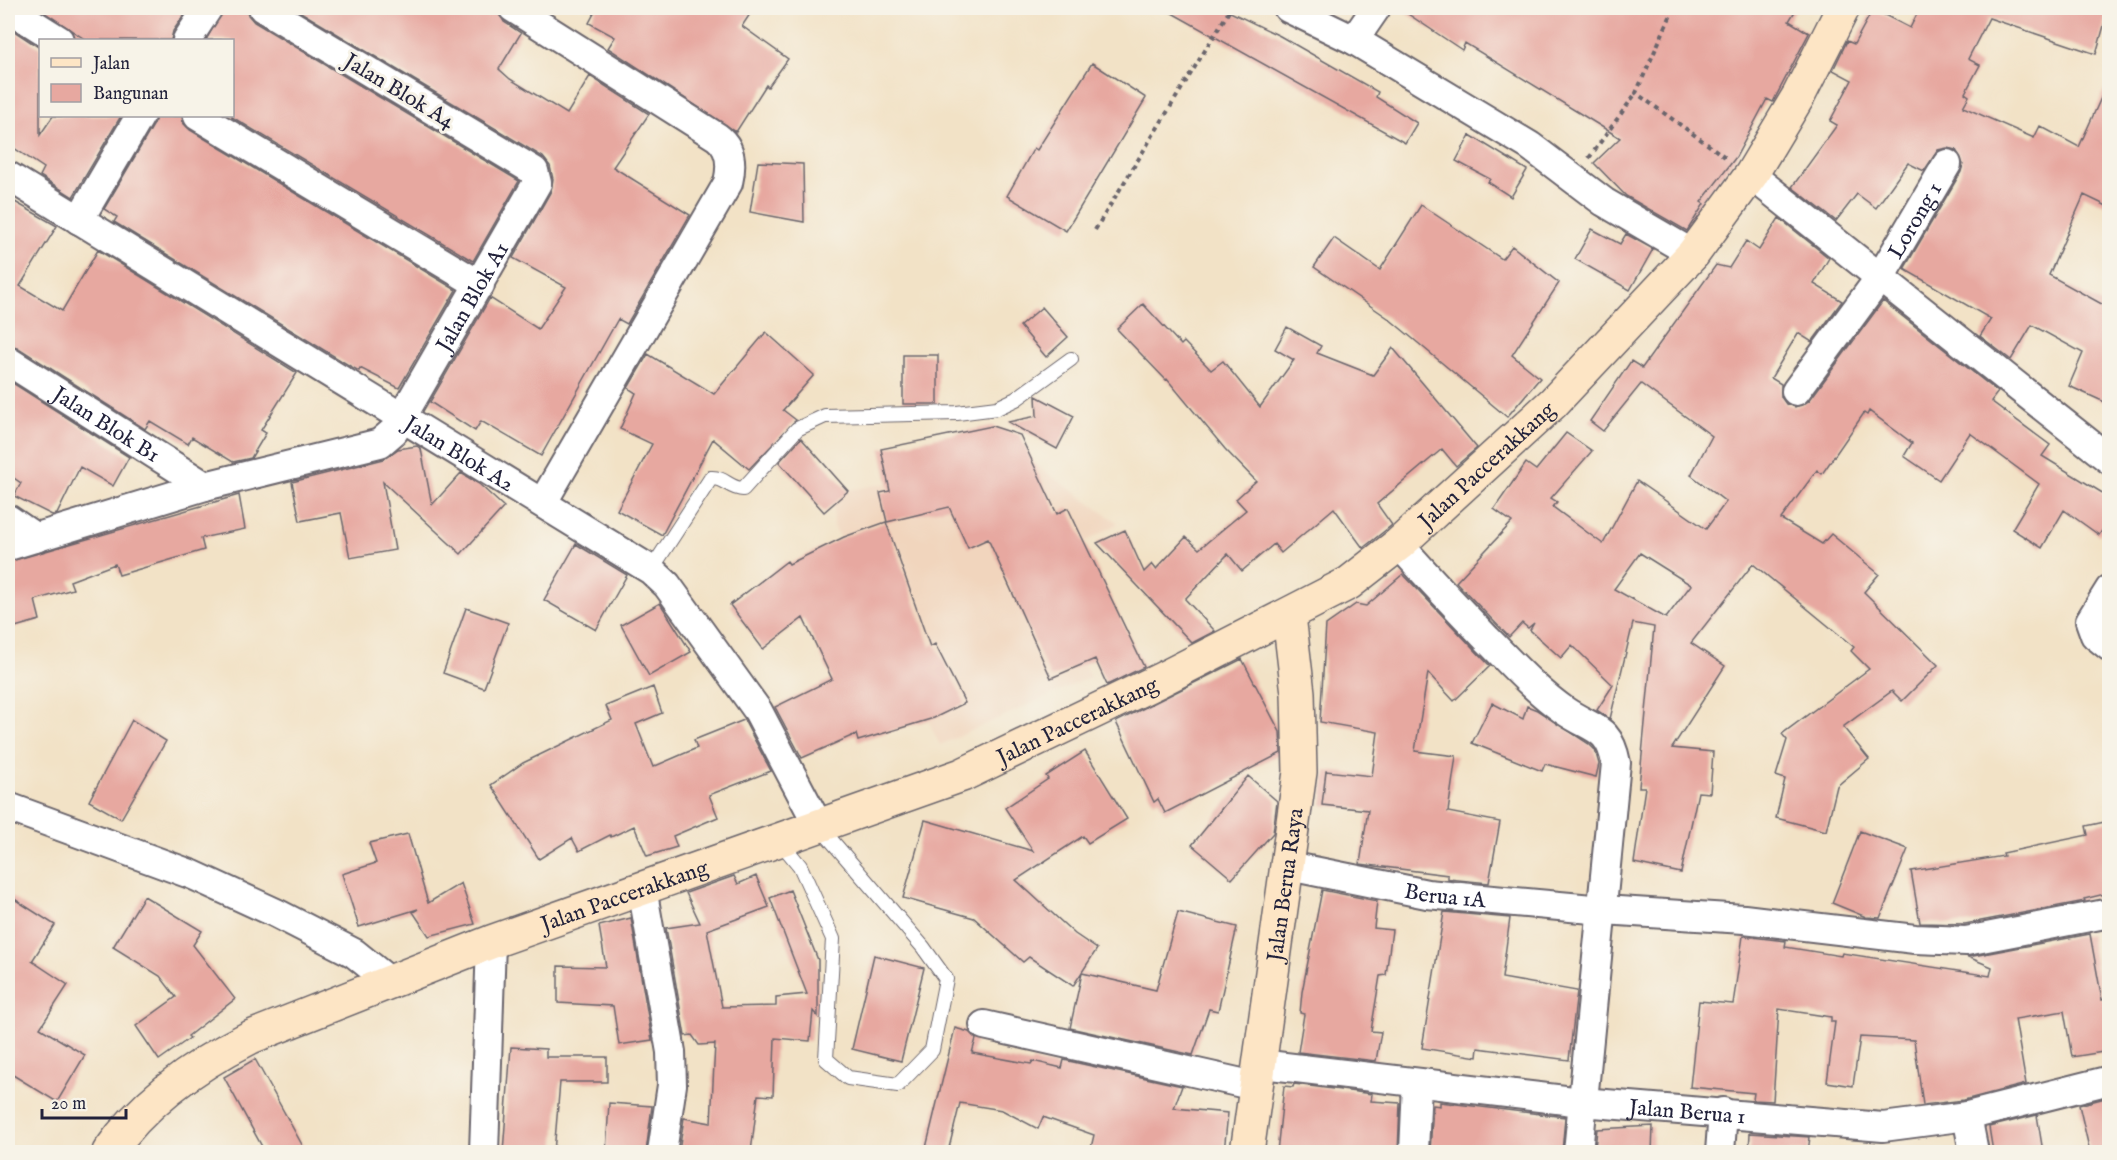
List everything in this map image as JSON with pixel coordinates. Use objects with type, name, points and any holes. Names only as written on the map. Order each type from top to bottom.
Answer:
[{"type":"main road","name":"Jalan Paccerakkang","points":[[109,1152],[141,1113],[165,1091],[220,1053],[251,1037],[490,942],[962,775],[1289,616],[1348,583],[1399,544],[1553,403],[1693,254],[1752,175],[1798,95],[1843,8]]},
{"type":"main road","name":"Jalan Berua Raya","points":[[1247,1152],[1289,866],[1300,772],[1300,735],[1289,616]]},
{"type":"street","points":[[8,8],[57,39]]},
{"type":"street","points":[[188,39],[208,8]]},
{"type":"street","name":"Jalan Blok A4","points":[[263,8],[536,174]]},
{"type":"street","points":[[513,8],[717,137],[727,146],[731,170],[728,183],[543,502]]},
{"type":"street","points":[[1288,8],[1354,40],[1530,146],[1633,221],[1693,254]]},
{"type":"street","points":[[1354,40],[1376,8]]},
{"type":"street","points":[[79,220],[139,117]]},
{"type":"street","points":[[200,117],[480,285]]},
{"type":"street","name":"Lorong 1","points":[[1796,391],[1881,276],[1947,164]]},
{"type":"street","name":"Jalan Blok A1","points":[[401,417],[480,285],[537,183],[536,174]]},
{"type":"street","points":[[1752,175],[2108,456]]},
{"type":"street","name":"Jalan Blok A2","points":[[8,176],[651,570],[667,585],[758,711],[818,825]]},
{"type":"street","name":"Jalan Blok B1","points":[[8,361],[205,486]]},
{"type":"street","points":[[8,546],[205,486],[380,442],[394,431],[401,417]]},
{"type":"street","points":[[8,519],[36,538]]},
{"type":"street","points":[[1399,544],[1441,593],[1524,678],[1565,711],[1601,732],[1612,742],[1616,764],[1578,1152]]},
{"type":"street","points":[[2109,589],[2090,621],[2095,635],[2109,646]]},
{"type":"street","points":[[8,807],[193,875],[276,913],[354,953],[390,982]]},
{"type":"street","name":"Berua 1A","points":[[1289,866],[1427,894],[1603,910],[1744,918],[1914,939],[1966,941],[2109,914]]},
{"type":"street","points":[[642,888],[671,1052],[672,1085],[662,1152]]},
{"type":"street","points":[[484,1152],[490,942]]},
{"type":"street","name":"Jalan Berua 1","points":[[984,1025],[1258,1075],[1418,1084],[1582,1102],[1723,1112],[1882,1140],[2109,1080]]},
{"type":"street","points":[[1414,1152],[1418,1084]]},
{"type":"street","points":[[1720,1152],[1723,1112]]},
{"type":"street","points":[[1967,1116],[1974,1152]]},
{"type":"lane","points":[[651,570],[711,478],[718,478],[734,488],[743,489],[805,423],[825,416],[957,413],[997,408],[1016,399],[1071,358]]},
{"type":"lane","points":[[777,839],[800,866],[833,939],[826,1059],[848,1078],[898,1085],[932,1050],[946,979],[923,947],[818,825]]},
{"type":"path","points":[[1095,230],[1231,8]]},
{"type":"path","points":[[1574,180],[1636,93],[1674,8]]},
{"type":"path","points":[[1636,93],[1752,175]]},
{"type":"shaded area","points":[[1026,458],[1118,523],[1043,567],[1090,677],[940,745],[834,526],[833,493]]},
{"type":"building","points":[[38,8],[189,8],[173,31],[171,39],[84,39]]},
{"type":"building","points":[[224,8],[247,8],[248,15],[254,22],[519,181],[473,261],[232,117],[234,117],[234,39],[207,39]]},
{"type":"building","points":[[294,8],[497,8],[504,22],[521,33],[499,69],[510,79],[567,114],[590,76],[649,114],[613,167],[690,215],[627,324],[618,319],[541,456],[481,421],[475,431],[430,402],[490,298],[538,329],[566,287],[513,258],[551,191],[553,179],[550,166],[543,157]]},
{"type":"building","points":[[597,8],[754,8],[742,26],[788,59],[768,87],[766,85],[736,132],[608,48],[615,37],[589,23]]},
{"type":"building","points":[[1163,8],[1222,8],[1280,36],[1378,92],[1376,97],[1417,123],[1405,143]]},
{"type":"building","points":[[1399,8],[1797,8],[1789,21],[1809,33],[1773,102],[1767,99],[1736,157],[1701,202],[1704,204],[1687,231],[1626,196],[1594,163],[1620,138],[1465,43],[1462,50]]},
{"type":"building","points":[[1920,8],[2109,8],[2096,54],[1989,18],[1968,59],[1980,65],[1965,93],[1969,96],[1963,107],[2034,138],[2040,126],[2079,147],[2109,80],[2109,207],[2084,195],[2049,275],[2109,308],[2109,404],[2069,386],[2083,353],[2032,325],[2011,360],[1980,336],[1991,319],[1904,269],[1961,172],[1963,164],[1956,150],[1947,148],[1938,150],[1924,171],[1908,163],[1876,208],[1857,194],[1836,221],[1792,187],[1837,125],[1830,121],[1852,80],[1833,70],[1847,41],[1854,44],[1873,9],[1910,28]]},
{"type":"building","points":[[8,27],[39,47],[40,135],[52,117],[120,117],[73,197],[40,176],[44,168],[8,144]]},
{"type":"building","points":[[1092,63],[1146,98],[1066,231],[1007,196],[1034,148],[1037,150]]},
{"type":"building","points":[[156,117],[182,117],[183,123],[190,130],[456,290],[399,388],[360,368],[359,371],[350,366],[114,222],[117,217],[104,209],[154,124]]},
{"type":"building","points":[[1470,135],[1527,170],[1511,197],[1488,182],[1490,179],[1456,161]]},
{"type":"building","points":[[758,162],[803,164],[804,222],[750,212]]},
{"type":"building","points":[[8,198],[57,226],[20,286],[62,311],[98,250],[297,373],[261,430],[266,433],[251,458],[233,462],[192,437],[188,444],[150,421],[145,429],[17,347],[8,345]]},
{"type":"building","points":[[1421,205],[1502,259],[1512,246],[1559,283],[1512,355],[1540,378],[1507,417],[1388,318],[1314,267],[1334,238],[1380,270]]},
{"type":"building","points":[[1779,218],[1829,258],[1814,284],[1842,301],[1812,342],[1798,333],[1771,378],[1781,384],[1781,397],[1786,404],[1795,407],[1809,401],[1883,301],[1998,392],[1991,401],[2050,445],[2042,456],[2109,497],[2109,521],[2099,535],[2064,510],[2042,548],[2012,529],[2039,484],[1970,433],[1939,480],[1904,456],[1912,443],[1869,411],[1867,415],[1864,413],[1822,474],[1817,470],[1781,519],[1822,544],[1831,534],[1879,574],[1864,592],[1938,665],[1902,701],[1892,691],[1843,727],[1869,759],[1837,786],[1826,831],[1776,818],[1785,779],[1776,776],[1787,740],[1782,734],[1869,669],[1851,651],[1854,647],[1753,564],[1691,643],[1725,666],[1672,748],[1713,752],[1710,793],[1698,792],[1681,873],[1634,863],[1645,787],[1639,787],[1654,627],[1633,623],[1610,719],[1597,710],[1613,685],[1572,645],[1561,658],[1530,630],[1534,623],[1528,628],[1522,623],[1509,637],[1456,582],[1512,522],[1494,509],[1526,463],[1536,470],[1566,433],[1592,451],[1551,498],[1557,502],[1553,507],[1603,544],[1637,481],[1706,529],[1726,502],[1691,475],[1712,436],[1641,384],[1603,431],[1590,421],[1631,361],[1642,368],[1716,265],[1729,268],[1746,241],[1759,250]],"holes":[[[1640,553],[1691,585],[1666,618],[1614,589]]]},
{"type":"building","points":[[1592,229],[1620,244],[1626,234],[1653,249],[1630,290],[1575,259]]},
{"type":"building","points":[[1143,304],[1181,345],[1184,342],[1211,370],[1223,361],[1260,407],[1294,360],[1275,349],[1287,327],[1321,346],[1317,353],[1373,375],[1393,348],[1477,448],[1456,466],[1442,449],[1377,504],[1392,525],[1363,548],[1334,508],[1281,553],[1274,544],[1242,571],[1228,554],[1185,599],[1215,631],[1192,643],[1097,543],[1125,530],[1144,572],[1152,564],[1156,569],[1186,537],[1199,549],[1246,510],[1236,499],[1256,481],[1225,449],[1167,379],[1117,329]]},
{"type":"building","points":[[1042,307],[1068,337],[1046,357],[1020,326]]},
{"type":"building","points":[[766,332],[814,375],[783,410],[796,420],[749,469],[713,439],[662,535],[617,510],[652,444],[620,429],[636,393],[628,388],[648,354],[714,394]]},
{"type":"building","points":[[903,355],[938,355],[938,404],[903,404]]},
{"type":"building","points":[[8,380],[129,457],[113,486],[80,467],[57,514],[52,515],[14,496],[21,483],[8,474]]},
{"type":"building","points":[[1036,396],[1074,416],[1057,449],[1008,422],[1037,416]]},
{"type":"building","points":[[992,426],[1020,435],[1057,514],[1068,508],[1144,667],[1107,685],[1095,659],[1051,678],[988,539],[968,548],[949,507],[887,522],[880,493],[890,491],[881,449]]},
{"type":"building","points":[[801,438],[848,491],[824,512],[779,462]]},
{"type":"building","points":[[417,446],[421,449],[432,505],[461,473],[479,484],[504,507],[461,554],[383,482],[395,550],[350,558],[341,513],[300,521],[292,482],[384,459],[398,449]]},
{"type":"building","points":[[239,495],[245,529],[201,538],[204,550],[119,575],[115,564],[70,581],[73,589],[35,600],[40,620],[8,629],[8,562]]},
{"type":"building","points":[[886,522],[930,647],[935,644],[965,703],[934,718],[858,741],[856,734],[802,758],[775,707],[832,679],[803,618],[763,649],[730,605],[787,561],[789,564],[844,537]]},
{"type":"building","points":[[576,544],[627,575],[596,630],[544,600]]},
{"type":"building","points":[[1403,574],[1490,666],[1454,701],[1428,673],[1415,751],[1456,756],[1448,812],[1500,822],[1489,883],[1448,879],[1448,875],[1360,864],[1368,810],[1322,805],[1326,771],[1372,776],[1378,732],[1320,722],[1326,625],[1356,604],[1366,606]]},
{"type":"building","points":[[660,603],[691,652],[649,676],[621,625]]},
{"type":"building","points":[[466,608],[508,623],[484,688],[443,673]]},
{"type":"building","points":[[1242,659],[1280,732],[1281,753],[1165,813],[1158,799],[1154,802],[1116,722]]},
{"type":"building","points":[[653,687],[662,713],[636,724],[653,767],[697,748],[694,740],[744,720],[771,771],[709,795],[718,817],[673,836],[677,847],[647,856],[634,826],[579,851],[572,838],[539,859],[491,785],[523,763],[612,720],[606,706]]},
{"type":"building","points":[[1492,703],[1523,719],[1527,706],[1537,710],[1589,744],[1595,750],[1599,764],[1596,777],[1545,764],[1542,771],[1472,743]]},
{"type":"building","points":[[132,720],[166,741],[121,819],[89,801]]},
{"type":"building","points":[[1085,751],[1127,819],[1088,843],[1083,836],[1016,880],[1075,934],[1097,949],[1073,986],[1029,957],[1023,962],[974,918],[903,898],[925,820],[1033,851],[1005,808],[1048,779],[1046,776]]},
{"type":"building","points":[[1248,776],[1277,801],[1273,833],[1232,879],[1192,845]]},
{"type":"building","points":[[2109,821],[2109,893],[2084,899],[2085,901],[1965,924],[1920,923],[1911,871],[2004,856],[2003,853],[2088,835],[2086,826]]},
{"type":"building","points":[[1860,831],[1908,849],[1880,918],[1866,917],[1832,903]]},
{"type":"building","points":[[408,834],[428,903],[461,883],[475,924],[429,936],[413,912],[418,909],[359,927],[342,874],[376,863],[369,843]]},
{"type":"building","points":[[734,876],[738,884],[756,876],[769,907],[707,930],[722,1007],[776,1006],[776,997],[807,994],[770,898],[790,890],[818,960],[818,1017],[813,1011],[810,1041],[775,1038],[773,1096],[758,1095],[751,1152],[679,1152],[684,1118],[711,1123],[715,1044],[699,1045],[692,1035],[685,1036],[666,928],[700,923],[686,893]]},
{"type":"building","points":[[1322,890],[1377,901],[1374,928],[1392,930],[1386,975],[1380,976],[1371,1031],[1381,1032],[1376,1061],[1298,1052],[1304,1014],[1300,1013],[1302,992]]},
{"type":"building","points":[[8,895],[55,925],[32,961],[68,985],[40,1028],[85,1055],[57,1102],[8,1072]]},
{"type":"building","points":[[144,896],[202,931],[193,945],[235,999],[188,1036],[190,1038],[159,1060],[136,1026],[176,997],[160,976],[113,947]]},
{"type":"building","points":[[1178,912],[1237,927],[1218,1011],[1209,1009],[1193,1055],[1070,1028],[1082,973],[1156,990]]},
{"type":"building","points":[[1444,912],[1510,918],[1502,978],[1577,991],[1569,1060],[1478,1048],[1477,1057],[1422,1048]]},
{"type":"building","points":[[631,918],[652,1040],[619,1045],[613,1006],[558,1003],[558,966],[606,967],[599,926]]},
{"type":"building","points":[[2090,934],[2102,1000],[2109,998],[2109,1051],[2072,1057],[2064,1011],[2015,1019],[2026,1084],[1964,1100],[1923,1105],[1914,1040],[1860,1037],[1853,1086],[1827,1082],[1835,1022],[1831,1022],[1831,1017],[1779,1009],[1773,1101],[1753,1100],[1754,1093],[1690,1087],[1699,1001],[1733,1004],[1743,936],[1786,941],[1785,947],[1841,956],[1842,953],[1990,976],[1992,967],[1968,957]]},
{"type":"building","points":[[874,955],[924,968],[901,1061],[852,1049]]},
{"type":"building","points":[[955,1028],[969,1032],[976,1039],[972,1053],[1031,1064],[1033,1061],[1062,1068],[1064,1060],[1182,1086],[1174,1108],[1228,1113],[1224,1152],[1090,1152],[1094,1135],[1043,1117],[1038,1129],[1002,1110],[960,1103],[948,1152],[925,1152]]},
{"type":"building","points":[[511,1047],[546,1049],[546,1057],[607,1057],[607,1082],[560,1082],[554,1152],[503,1152]]},
{"type":"building","points":[[255,1059],[306,1152],[265,1152],[224,1077]]},
{"type":"building","points":[[1294,1084],[1372,1094],[1371,1101],[1400,1103],[1398,1152],[1277,1152],[1284,1086],[1293,1087]]},
{"type":"building","points":[[2109,1097],[2109,1148],[2090,1152],[2079,1105]]},
{"type":"building","points":[[1440,1102],[1565,1117],[1562,1152],[1430,1152],[1433,1105],[1440,1106]]},
{"type":"building","points":[[609,1103],[652,1106],[646,1152],[606,1152]]},
{"type":"building","points":[[2037,1115],[2043,1152],[1993,1152],[1989,1127]]},
{"type":"building","points":[[1653,1126],[1652,1152],[1630,1152],[1630,1148],[1595,1149],[1597,1129]]},
{"type":"building","points":[[1750,1133],[1810,1137],[1808,1152],[1749,1152]]}]
